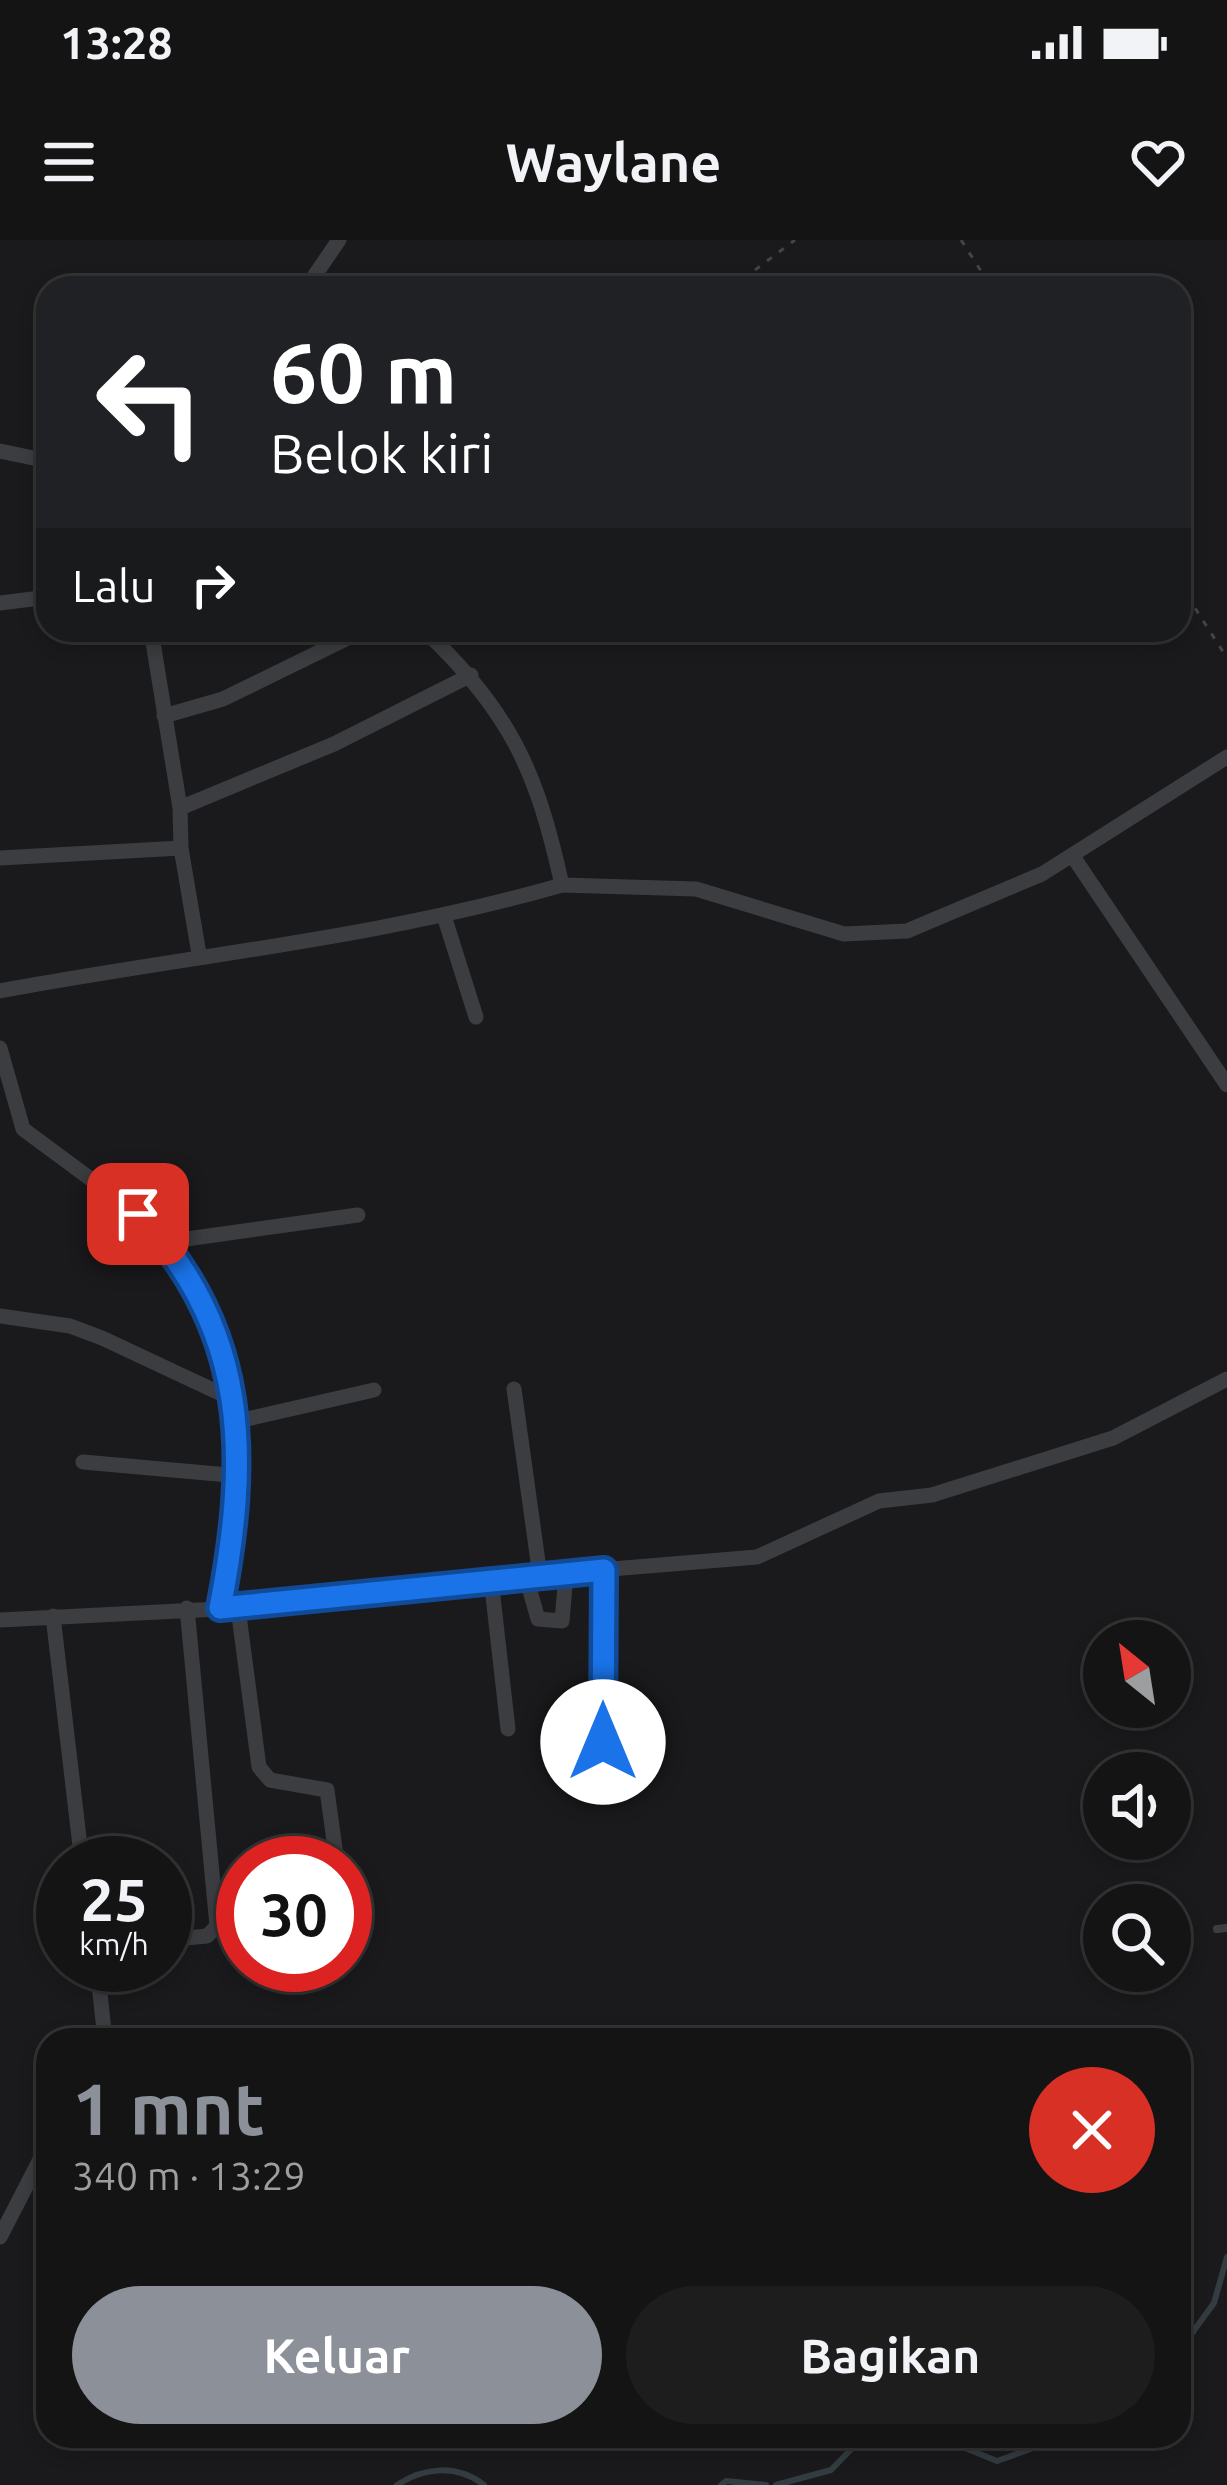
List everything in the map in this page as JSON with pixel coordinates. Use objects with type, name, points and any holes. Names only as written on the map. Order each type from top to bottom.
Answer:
[{"type":"street","points":[[314,276],[338,240]]},
{"type":"street","points":[[0,451],[36,458]]},
{"type":"street","points":[[0,603],[36,598]]},
{"type":"street","points":[[153,642],[199,954]]},
{"type":"street","points":[[164,716],[223,698],[339,642]]},
{"type":"street","points":[[437,642],[471,675],[533,775],[562,885]]},
{"type":"street","points":[[180,808],[334,745],[471,675]]},
{"type":"street","points":[[0,991],[199,954],[445,919],[562,885],[696,889],[817,928],[874,935],[907,931],[998,896],[1227,758]]},
{"type":"street","points":[[0,858],[181,848]]},
{"type":"street","points":[[1072,855],[1227,1085]]},
{"type":"street","points":[[445,919],[476,1016]]},
{"type":"street","points":[[0,1048],[23,1129],[123,1201],[165,1242],[206,1305],[230,1398],[240,1476],[220,1608]]},
{"type":"street","points":[[165,1242],[358,1215]]},
{"type":"street","points":[[0,1316],[102,1337],[230,1398]]},
{"type":"street","points":[[0,1620],[238,1609],[491,1579],[690,1566],[772,1552],[879,1501],[932,1495],[1113,1438],[1227,1379]]},
{"type":"street","points":[[514,1389],[538,1619],[562,1621],[566,1574]]},
{"type":"street","points":[[234,1422],[374,1390]]},
{"type":"street","points":[[83,1462],[240,1476]]},
{"type":"street","points":[[603,1742],[604,1570]]},
{"type":"street","points":[[491,1579],[508,1729]]},
{"type":"street","points":[[187,1608],[217,1926],[207,1936],[192,1937]]},
{"type":"street","points":[[238,1609],[259,1767],[270,1780],[327,1790],[333,1836]]},
{"type":"street","points":[[53,1616],[79,1836]]},
{"type":"street","points":[[100,1992],[104,2028]]},
{"type":"street","points":[[0,2237],[36,2167]]},
{"type":"path","points":[[747,276],[795,240]]},
{"type":"path","points":[[961,240],[984,276]]},
{"type":"path","points":[[1191,602],[1227,658]]},
{"type":"waterway","points":[[1191,2335],[1214,2303],[1227,2257]]},
{"type":"waterway","points":[[776,2485],[831,2470],[852,2448]]},
{"type":"waterway","points":[[965,2448],[997,2461],[1033,2448]]},
{"type":"waterway","points":[[397,2485],[440,2470],[463,2474],[484,2485]]},
{"type":"waterway","points":[[721,2485],[726,2481],[766,2485]]},
{"type":"route","points":[[138,1214],[165,1242],[206,1305],[223,1360],[240,1476],[236,1529],[220,1608],[604,1570],[603,1742]]}]
